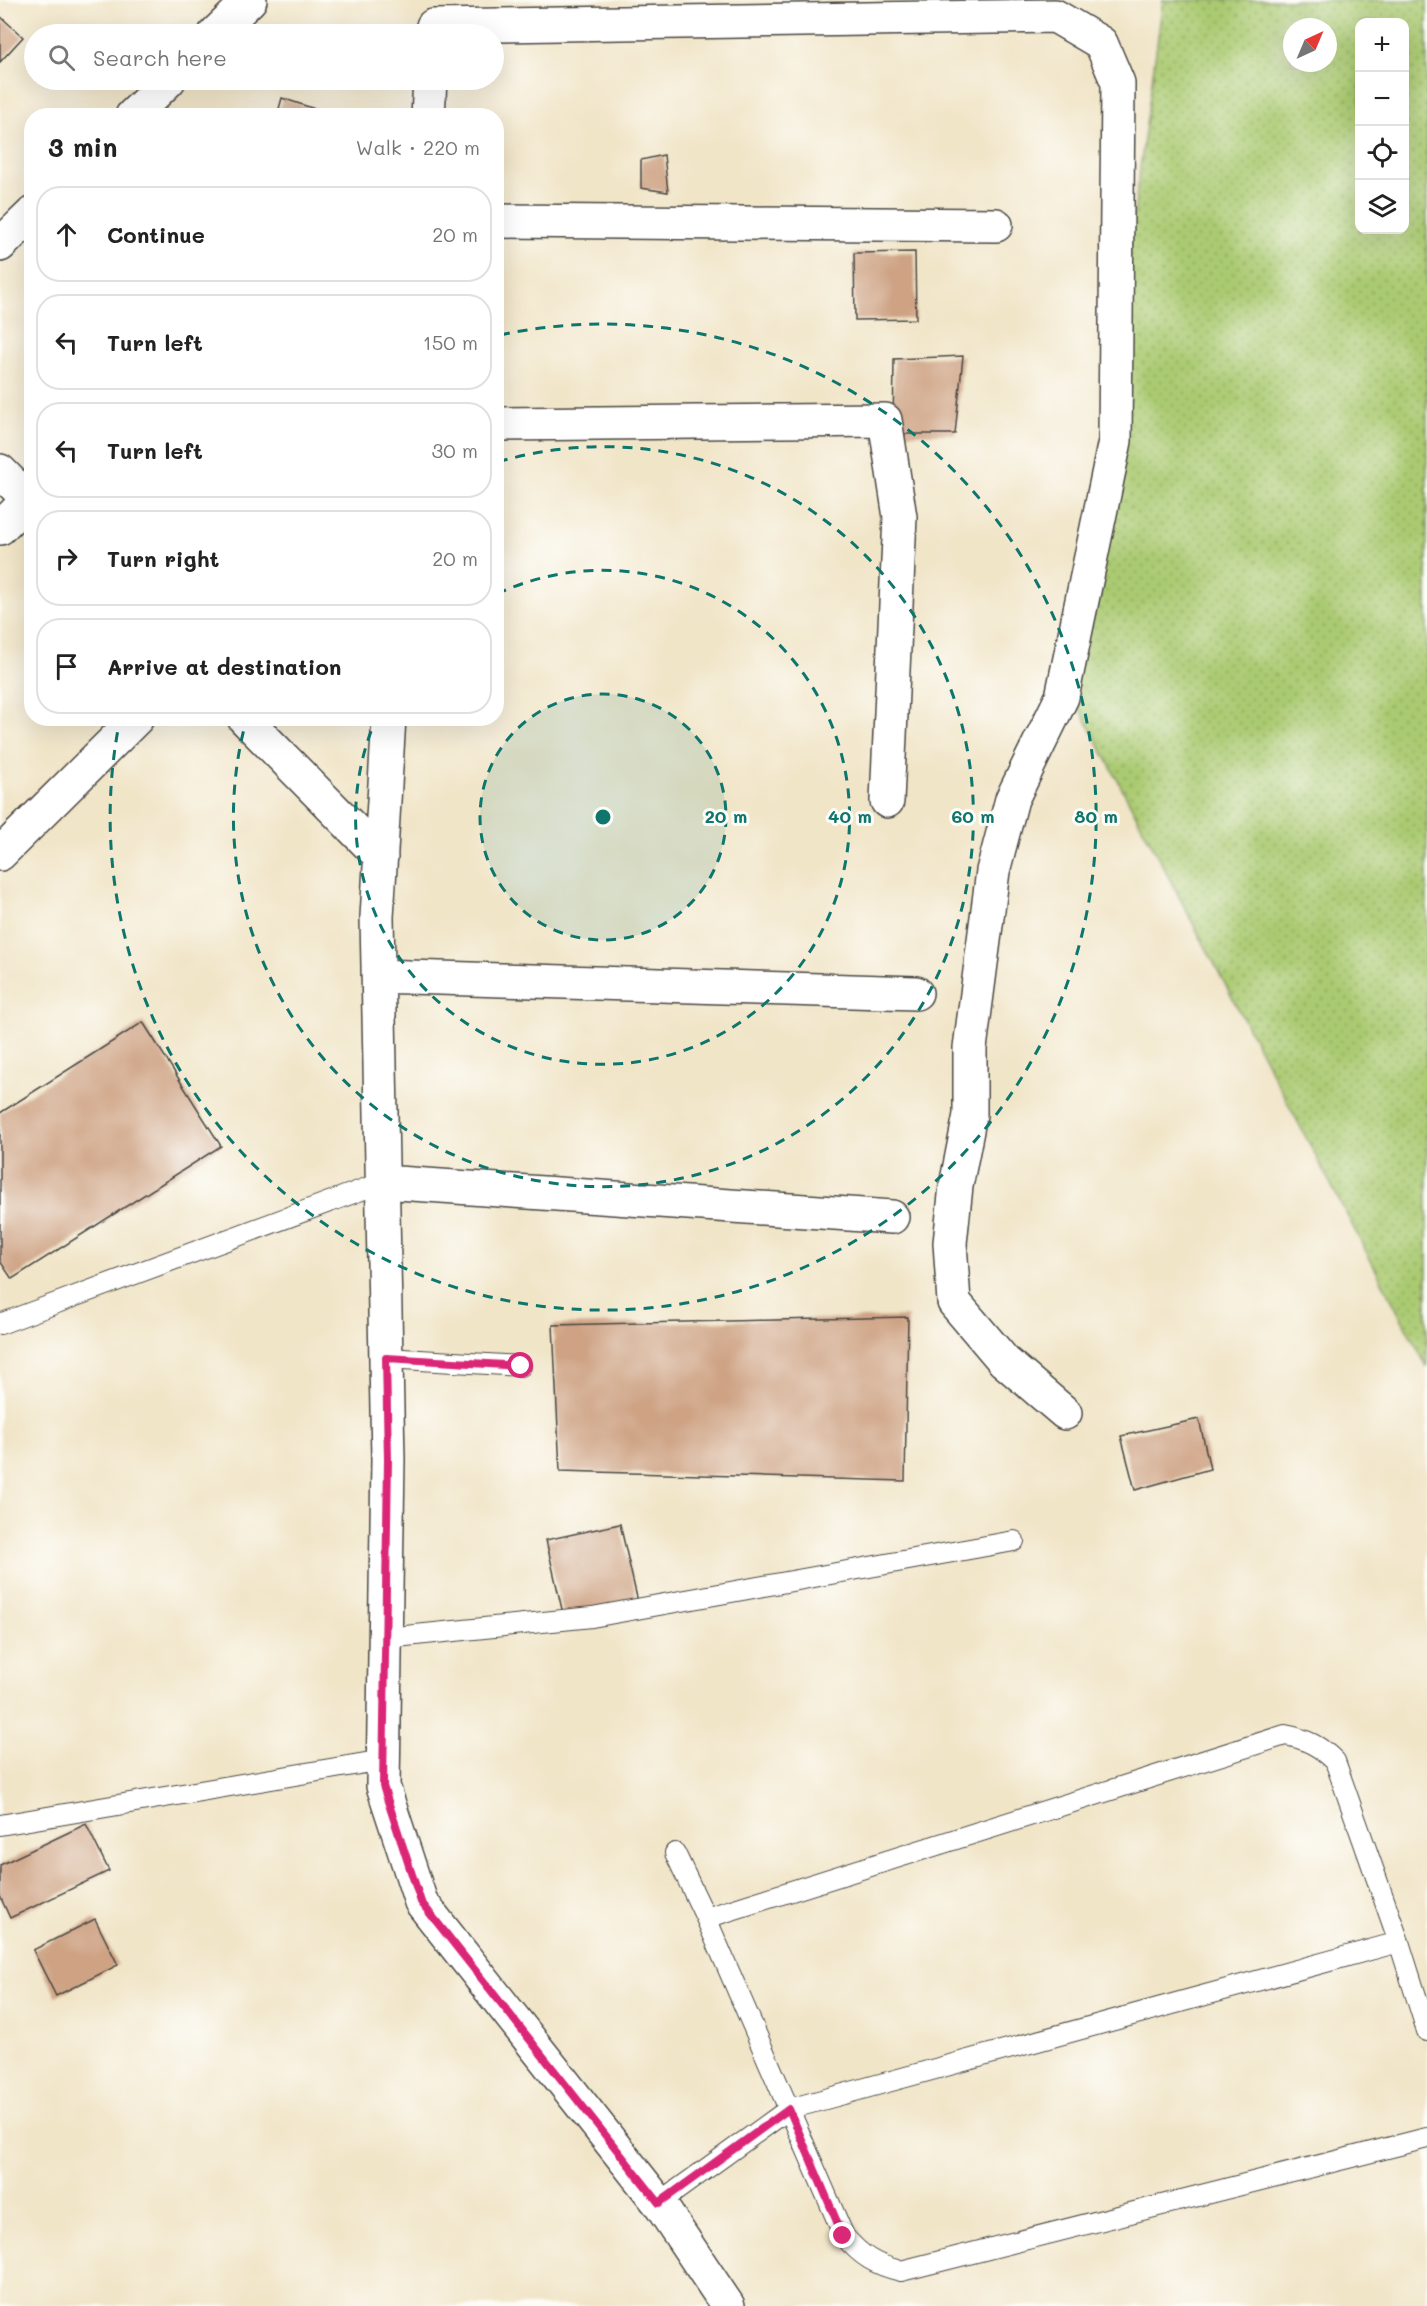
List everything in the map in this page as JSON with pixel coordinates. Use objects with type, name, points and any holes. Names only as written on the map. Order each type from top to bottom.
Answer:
[{"type":"street","points":[[225,24],[250,0]]},
{"type":"street","points":[[434,20],[1055,16],[1101,43],[1118,83],[1115,441],[1062,697],[1012,799],[993,871],[970,1048],[970,1115],[956,1186],[950,1243],[954,1302],[1004,1361],[1065,1413]]},
{"type":"street","points":[[140,108],[159,90]]},
{"type":"street","points":[[428,108],[429,90]]},
{"type":"street","points":[[504,221],[996,225]]},
{"type":"street","points":[[0,245],[24,222]]},
{"type":"street","points":[[504,424],[885,420],[900,517],[887,801]]},
{"type":"street","points":[[0,471],[24,496]]},
{"type":"street","points":[[0,528],[24,507]]},
{"type":"street","points":[[0,854],[129,726]]},
{"type":"street","points":[[252,726],[381,857]]},
{"type":"street","points":[[389,726],[377,917],[388,1460],[383,1786],[421,1902],[659,2203],[728,2306]]},
{"type":"street","points":[[378,976],[916,993]]},
{"type":"street","points":[[383,1182],[892,1217]]},
{"type":"lane","points":[[0,1324],[383,1182]]},
{"type":"lane","points":[[386,1358],[521,1366]]},
{"type":"lane","points":[[386,1638],[592,1617],[1014,1541]]},
{"type":"lane","points":[[706,1918],[1286,1735],[1303,1738],[1321,1747],[1335,1761],[1399,1942],[1427,2031]]},
{"type":"lane","points":[[0,1825],[383,1760]]},
{"type":"lane","points":[[675,1853],[706,1918],[843,2236],[858,2253],[879,2266],[901,2271],[1427,2139]]},
{"type":"lane","points":[[659,2203],[789,2109],[1399,1942]]},
{"type":"green space","points":[[1163,0],[1427,0],[1427,1367],[1069,688]]},
{"type":"building","points":[[0,16],[23,37],[0,62]]},
{"type":"building","points":[[282,98],[312,108],[279,108]]},
{"type":"building","points":[[664,155],[668,192],[641,188],[641,160]]},
{"type":"building","points":[[915,252],[916,319],[855,320],[854,253]]},
{"type":"building","points":[[963,356],[955,434],[893,434],[894,359]]},
{"type":"building","points":[[143,1022],[221,1146],[12,1279],[0,1261],[0,1113]]},
{"type":"building","points":[[908,1317],[905,1481],[560,1471],[553,1325]]},
{"type":"building","points":[[1199,1419],[1210,1469],[1135,1490],[1121,1436]]},
{"type":"building","points":[[620,1524],[638,1602],[564,1618],[546,1540]]},
{"type":"building","points":[[86,1824],[109,1871],[10,1918],[0,1896],[0,1865]]},
{"type":"building","points":[[95,1919],[118,1965],[56,1996],[33,1950]]},
{"type":"route","points":[[521,1366],[386,1358],[388,1460],[383,1786],[421,1902],[659,2203],[789,2109],[843,2236]]}]
